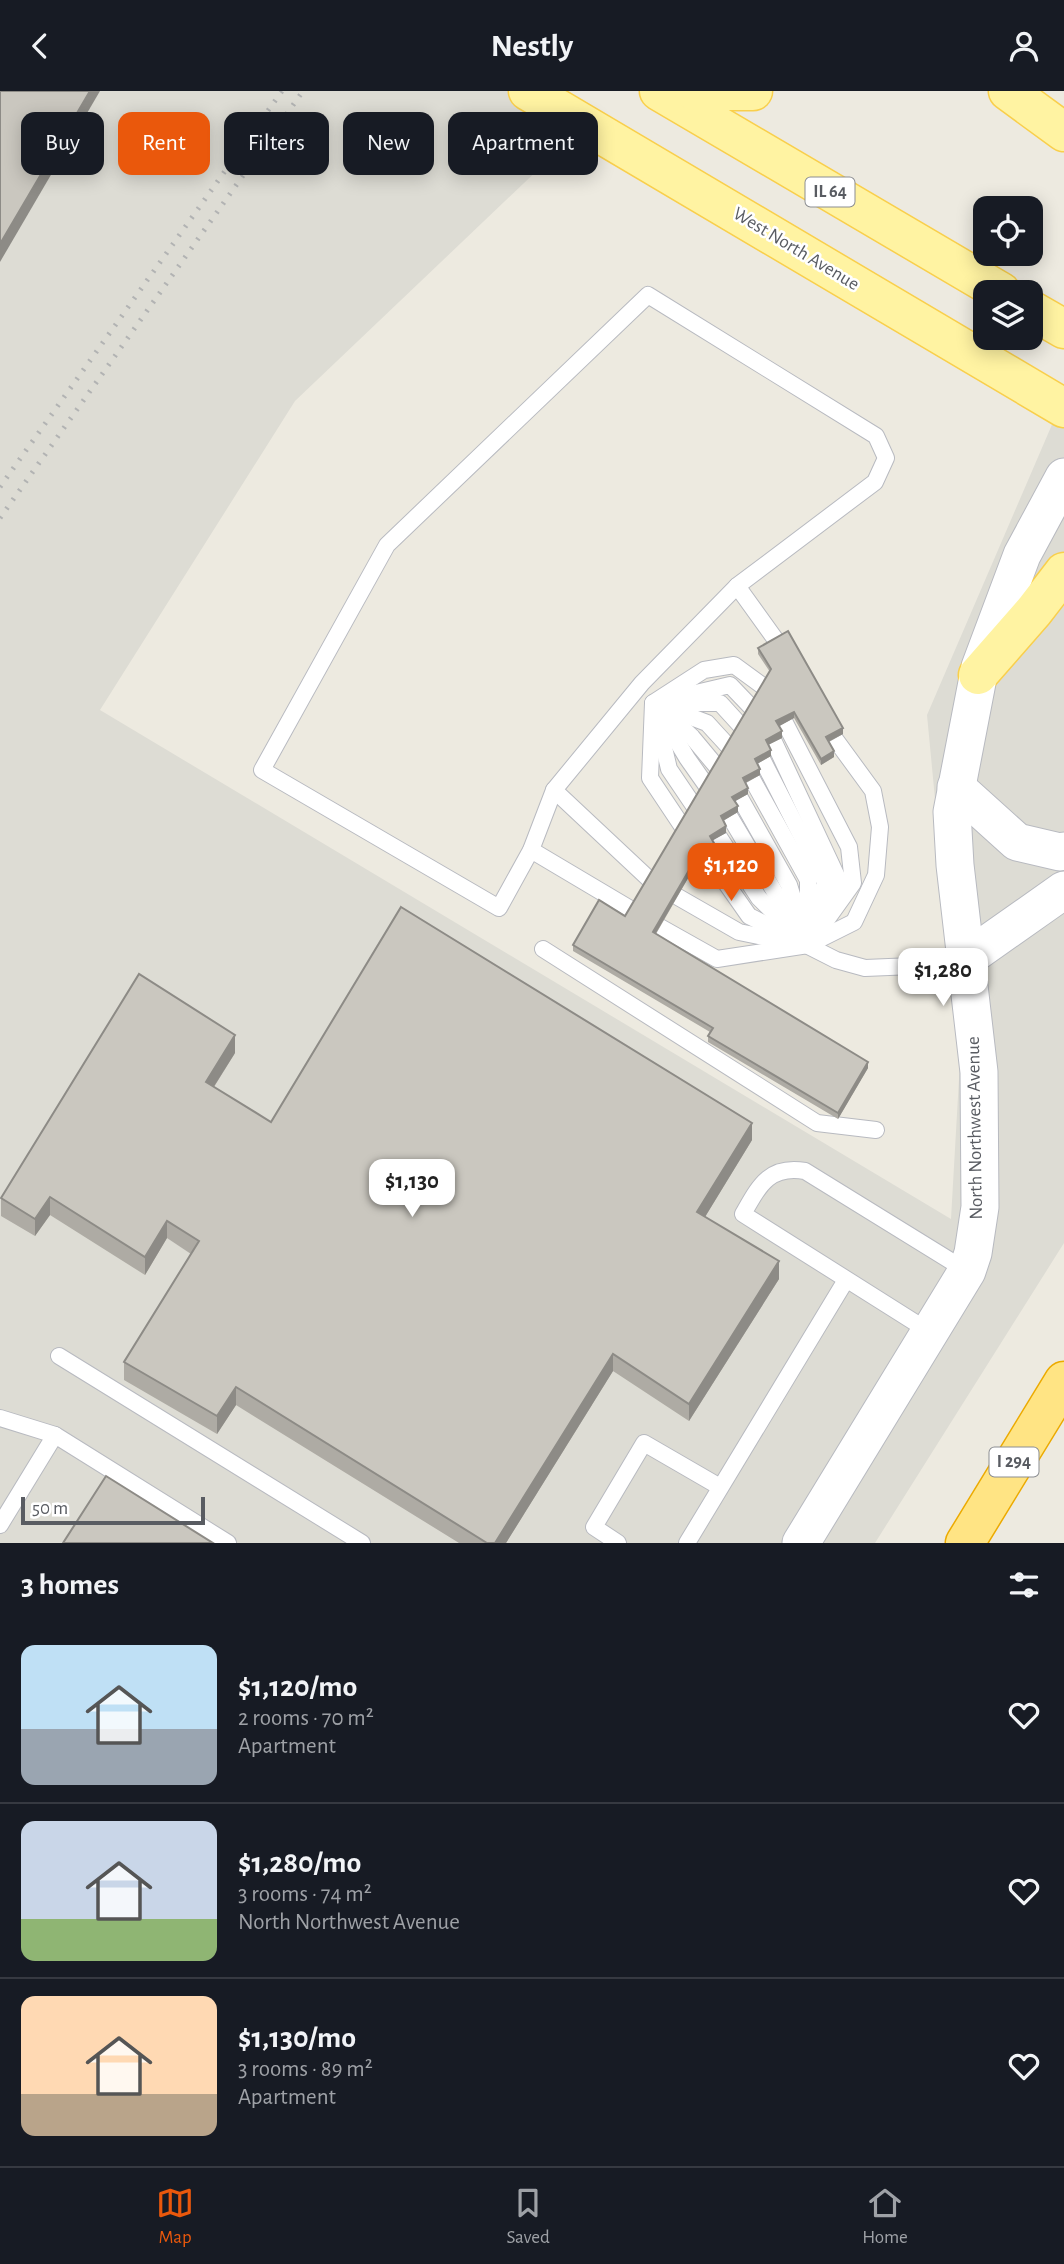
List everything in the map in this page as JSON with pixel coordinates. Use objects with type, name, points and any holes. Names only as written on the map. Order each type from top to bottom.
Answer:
[{"type":"highway","name":"I 294","points":[[965,1543],[1064,1381]]},
{"type":"main road","name":"West North Avenue","points":[[528,91],[1064,408]]},
{"type":"main road","name":"IL 64","points":[[659,91],[981,280]]},
{"type":"main road","points":[[694,91],[753,91]]},
{"type":"main road","points":[[1008,91],[1064,132]]},
{"type":"main road","points":[[1043,317],[1064,329]]},
{"type":"main road","points":[[978,675],[1064,572]]},
{"type":"street","name":"North Northwest Avenue","points":[[801,1543],[967,1271],[973,1253],[981,1207],[979,1072],[955,865],[952,812],[978,675],[1022,555],[1064,477]]},
{"type":"street","points":[[956,787],[1017,842],[1064,851]]},
{"type":"street","points":[[966,959],[1064,890]]},
{"type":"lane","points":[[648,295],[876,436],[886,458],[875,482],[737,586],[642,683],[554,790],[531,850],[499,908],[262,770],[387,545],[648,295]]},
{"type":"lane","points":[[737,586],[778,643]]},
{"type":"lane","points":[[653,703],[704,670],[734,665],[764,687]]},
{"type":"lane","points":[[642,683],[706,785]]},
{"type":"lane","points":[[653,703],[730,685],[752,708]]},
{"type":"lane","points":[[653,703],[720,703],[741,726]]},
{"type":"lane","points":[[653,703],[707,723],[729,747]]},
{"type":"lane","points":[[653,703],[692,737],[717,767]]},
{"type":"lane","points":[[653,703],[669,769],[694,806]]},
{"type":"lane","points":[[653,703],[650,778],[682,826]]},
{"type":"lane","points":[[785,723],[849,847],[853,883],[808,945]]},
{"type":"lane","points":[[660,927],[717,959],[808,945],[854,922],[876,874],[880,827],[873,792],[835,739]]},
{"type":"lane","points":[[774,742],[840,883],[808,945]]},
{"type":"lane","points":[[763,761],[825,882],[808,945]]},
{"type":"lane","points":[[752,779],[808,880],[808,945]]},
{"type":"lane","points":[[554,790],[650,880]]},
{"type":"lane","points":[[740,798],[789,885],[808,945]]},
{"type":"lane","points":[[730,817],[808,945]]},
{"type":"lane","points":[[719,837],[759,898],[808,945]]},
{"type":"lane","points":[[531,850],[632,910]]},
{"type":"lane","points":[[707,856],[749,916],[836,960],[865,968],[913,966],[966,959]]},
{"type":"lane","points":[[678,897],[739,933],[808,945]]},
{"type":"lane","points":[[543,949],[817,1123],[876,1131]]},
{"type":"lane","points":[[930,1332],[743,1214],[760,1184],[789,1168],[805,1171],[967,1271]]},
{"type":"lane","points":[[687,1543],[846,1280]]},
{"type":"lane","points":[[58,1356],[362,1543]]},
{"type":"lane","points":[[0,1418],[55,1435],[228,1543]]},
{"type":"lane","points":[[0,1525],[55,1435]]},
{"type":"lane","points":[[618,1543],[594,1527],[644,1443],[720,1487]]},
{"type":"shaded area","points":[[0,91],[529,91],[565,112],[448,112],[448,175],[532,175],[295,401],[100,710],[951,1219],[960,1061],[927,715],[1060,406],[1064,408],[1064,1243],[875,1543],[0,1543]]},
{"type":"building","points":[[0,91],[90,91],[78,112],[21,112],[21,175],[41,175],[0,244]]},
{"type":"building","points":[[788,631],[843,728],[826,737],[834,751],[821,759],[794,712],[776,721],[782,731],[766,740],[771,750],[755,759],[760,769],[743,778],[748,788],[732,797],[738,806],[721,816],[726,826],[710,836],[715,845],[698,855],[653,932],[868,1062],[838,1113],[708,1036],[713,1028],[573,945],[599,900],[625,916],[771,669],[758,648]]},
{"type":"building","points":[[401,907],[752,1123],[697,1212],[779,1261],[689,1404],[613,1354],[495,1543],[487,1543],[236,1387],[217,1416],[124,1362],[199,1241],[167,1221],[145,1257],[50,1197],[35,1219],[1,1198],[139,974],[235,1035],[206,1082],[271,1122]]},
{"type":"building","points":[[106,1476],[213,1543],[63,1543]]},
{"type":"railway","points":[[0,487],[282,91]]},
{"type":"railway","points":[[0,518],[303,91]]}]
